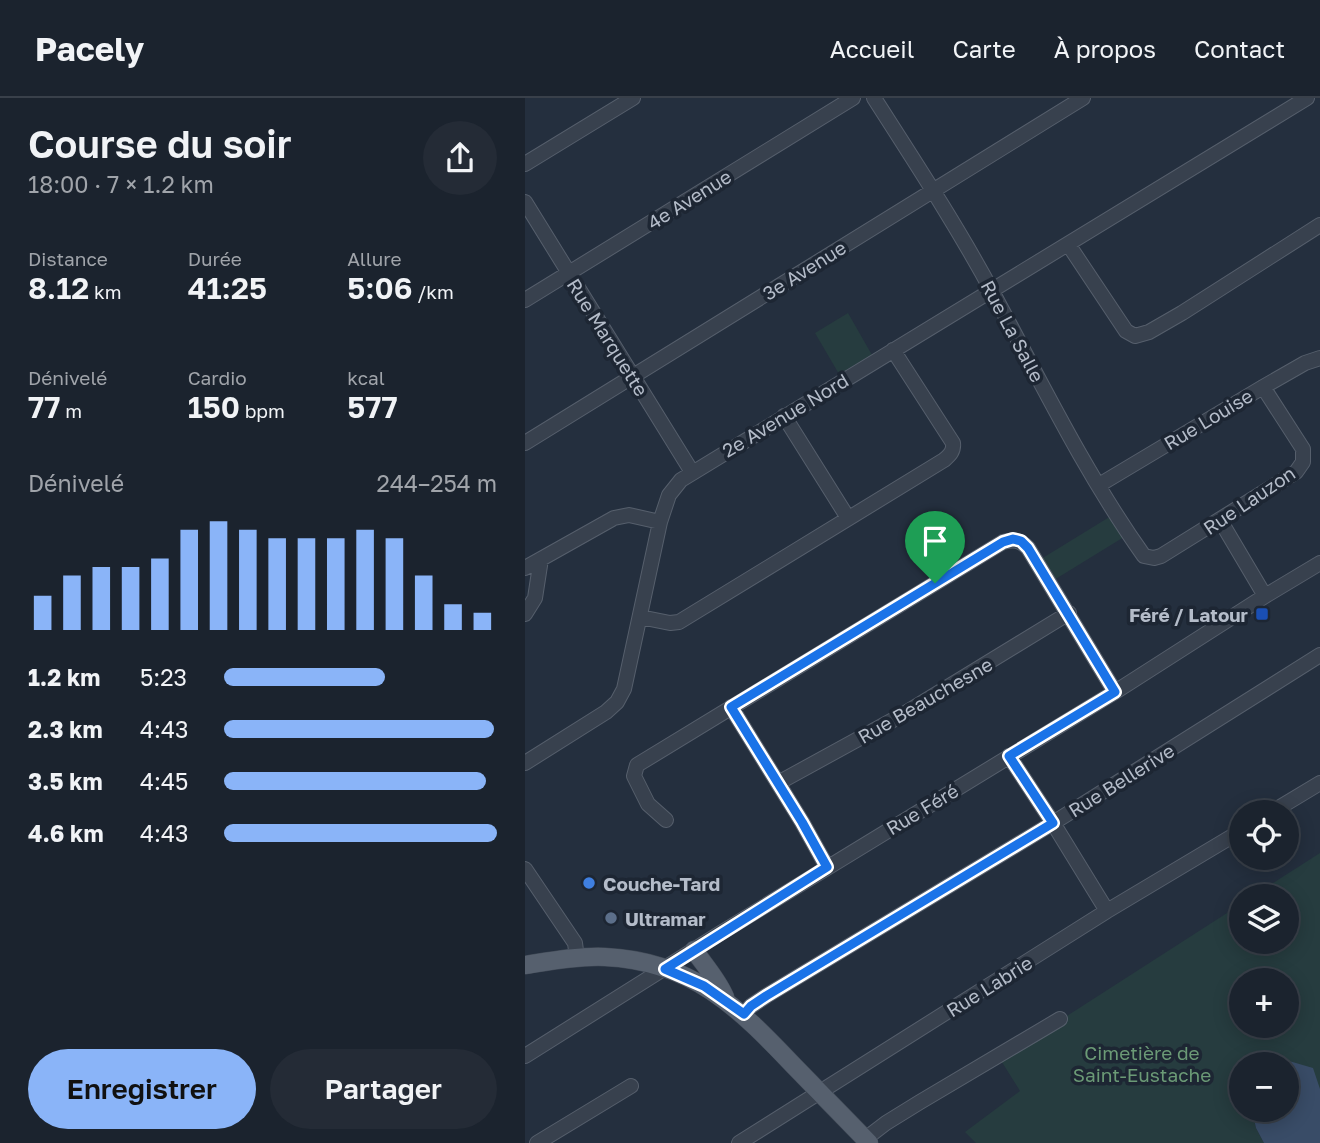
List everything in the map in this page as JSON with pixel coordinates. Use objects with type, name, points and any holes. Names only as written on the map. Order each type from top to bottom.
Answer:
[{"type":"main road","points":[[694,950],[719,983],[726,1001]]},
{"type":"main road","points":[[525,965],[577,958],[623,959],[648,963],[704,986],[744,1014],[867,1141]]},
{"type":"street","points":[[525,164],[632,98]]},
{"type":"street","name":"4e Avenue","points":[[525,300],[853,98]]},
{"type":"street","name":"Rue La Salle","points":[[874,98],[933,190],[992,291],[1044,390],[1122,525],[1144,556],[1154,558]]},
{"type":"street","name":"3e Avenue","points":[[525,443],[1083,98]]},
{"type":"street","name":"2e Avenue Nord","points":[[525,762],[606,712],[617,702],[624,689],[660,522],[669,495],[681,480],[1307,98]]},
{"type":"street","name":"Rue Marquette","points":[[525,202],[692,472]]},
{"type":"street","points":[[1068,244],[1126,331],[1135,336],[1149,332],[1182,313],[1320,225]]},
{"type":"street","points":[[640,617],[670,623],[679,622],[951,454],[953,443],[893,350]]},
{"type":"street","name":"Rue Louise","points":[[1099,485],[1263,387],[1305,363],[1320,358]]},
{"type":"street","name":"Rue Lauzon","points":[[1154,558],[1296,472],[1303,462],[1303,449],[1263,387]]},
{"type":"street","points":[[784,416],[848,518]]},
{"type":"street","points":[[525,568],[614,518],[629,515],[660,522]]},
{"type":"street","points":[[1220,520],[1265,596]]},
{"type":"street","points":[[666,821],[648,804],[634,776],[637,765],[1003,542],[1013,539],[1021,541],[1028,548],[1115,692]]},
{"type":"street","points":[[525,614],[534,598],[541,559]]},
{"type":"street","name":"Rue Féré","points":[[525,1056],[1320,563]]},
{"type":"street","name":"Rue Beauchesne","points":[[779,783],[902,715],[1069,613]]},
{"type":"street","name":"Rue Bellerive","points":[[744,1014],[766,996],[1053,823],[1320,655]]},
{"type":"street","points":[[731,707],[827,867]]},
{"type":"street","points":[[1009,756],[1107,911]]},
{"type":"street","points":[[1292,800],[1320,783]]},
{"type":"street","name":"Rue Labrie","points":[[739,1143],[1107,911],[1229,838]]},
{"type":"street","points":[[525,869],[575,943],[577,958]]},
{"type":"street","points":[[867,1141],[886,1123],[919,1102],[1060,1019]]},
{"type":"street","points":[[537,1143],[631,1086]]},
{"type":"green space","points":[[848,313],[872,355],[839,374],[815,333]]},
{"type":"green space","points":[[1111,516],[1124,537],[1054,580],[1041,559]]},
{"type":"green space","name":"Cimetière de Saint-Eustache","points":[[1320,853],[1320,1089],[1299,1070],[1299,1052],[1229,1052],[1229,1122],[1255,1122],[1264,1143],[976,1143],[965,1132],[1020,1091],[1000,1059],[1229,912],[1229,954],[1299,954],[1299,884],[1272,884],[1294,870],[1299,870],[1299,866]]},
{"type":"water","points":[[1299,1064],[1313,1068],[1320,1089],[1320,1143],[1264,1143],[1255,1122],[1299,1122]]},
{"type":"place","name":"Féré / Latour","points":[[1262,614]]},
{"type":"place","name":"Couche-Tard","points":[[589,883]]},
{"type":"place","name":"Ultramar","points":[[611,918]]},
{"type":"route","points":[[1013,539],[1021,541],[1037,561],[1115,692],[1009,756],[1053,823],[766,996],[744,1014],[704,986],[665,969],[827,867],[731,707],[935,583],[1003,542],[1013,539]]}]
